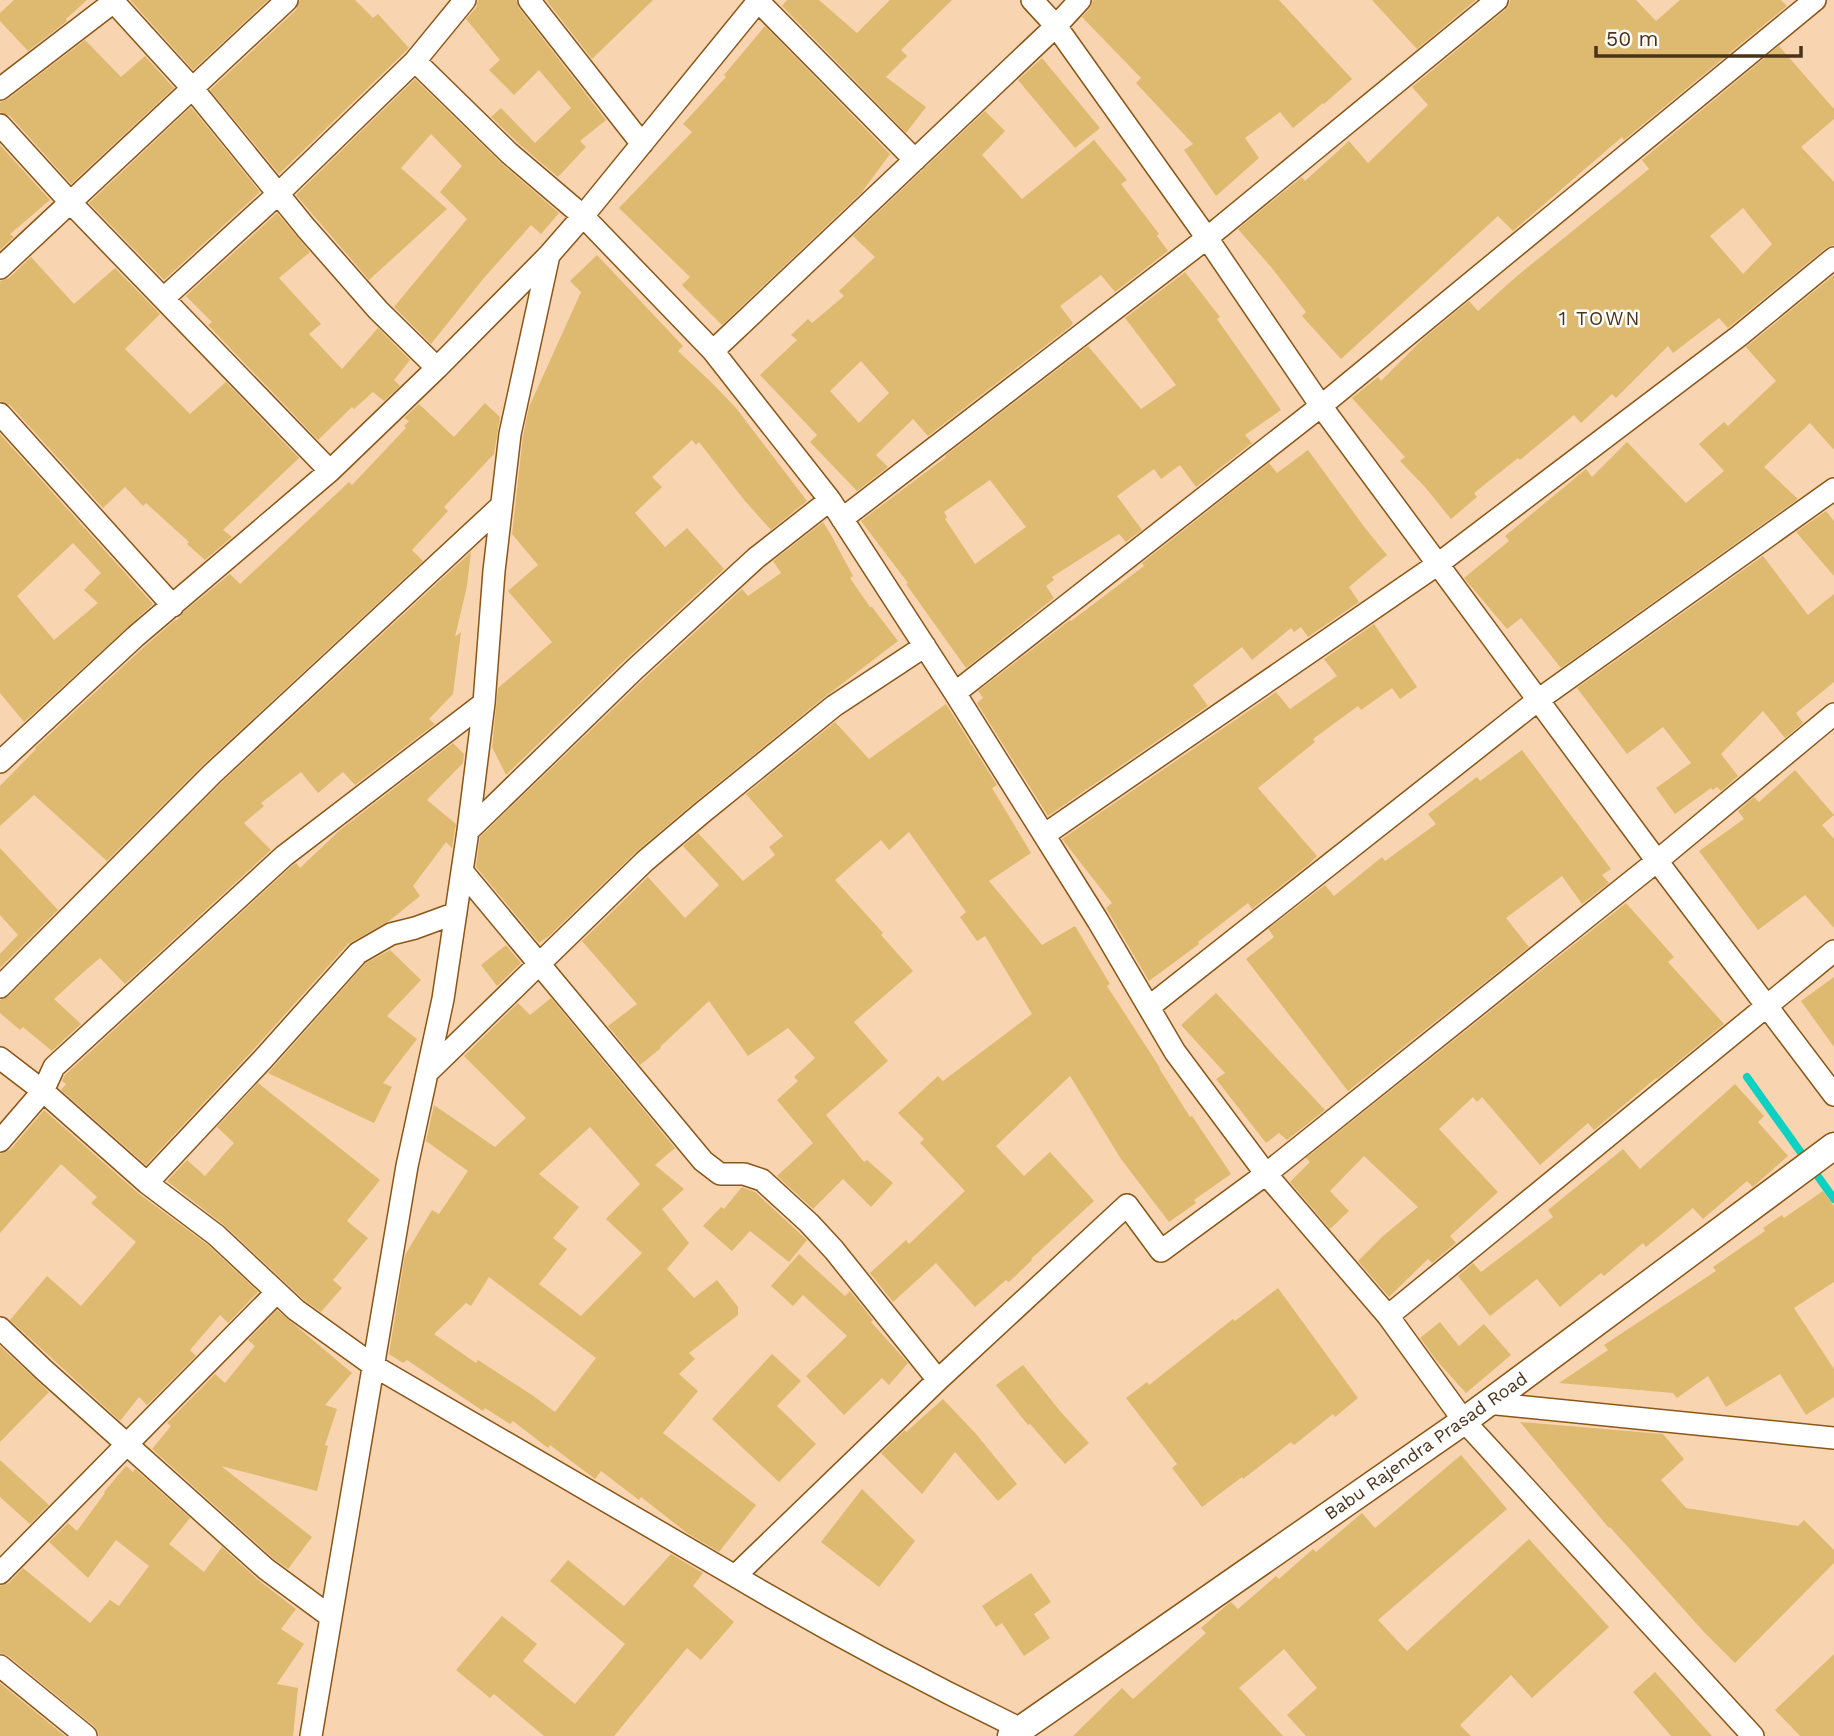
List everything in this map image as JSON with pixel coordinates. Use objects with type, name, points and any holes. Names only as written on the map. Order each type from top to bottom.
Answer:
[{"type":"street","points":[[0,268],[287,0]]},
{"type":"street","points":[[164,298],[278,194],[415,61],[465,0]]},
{"type":"street","points":[[529,0],[642,144]]},
{"type":"street","points":[[1032,0],[1056,26],[1207,238],[1321,406],[1657,861],[1834,1095]]},
{"type":"street","points":[[713,351],[1056,26],[1080,0]]},
{"type":"street","points":[[842,519],[1207,238],[1497,0]]},
{"type":"street","points":[[955,693],[1321,406],[1815,0]]},
{"type":"street","points":[[0,89],[114,1],[193,89],[278,194],[378,310],[438,368]]},
{"type":"street","points":[[0,762],[136,636],[330,471],[438,368],[549,255],[758,1],[915,160]]},
{"type":"street","points":[[415,61],[509,153],[583,216],[713,351],[830,500],[1098,921],[1175,1052],[1266,1174],[1388,1315],[1464,1421],[1753,1736]]},
{"type":"street","points":[[0,125],[70,202],[330,471]]},
{"type":"street","points":[[311,1736],[407,1166],[443,999],[484,703],[494,570],[510,435],[549,255]]},
{"type":"street","points":[[1044,835],[1438,564],[1739,336],[1834,258]]},
{"type":"street","points":[[0,414],[173,606]]},
{"type":"street","points":[[1149,1007],[1538,701],[1834,489]]},
{"type":"street","points":[[468,831],[635,669],[746,568],[830,500]]},
{"type":"street","points":[[0,988],[212,774],[502,506]]},
{"type":"street","points":[[427,1073],[645,861],[834,706],[925,646]]},
{"type":"street","points":[[0,1141],[43,1091],[54,1067],[284,856],[484,703]]},
{"type":"street","points":[[735,1576],[938,1380],[1127,1205],[1161,1251],[1266,1174],[1657,861],[1834,714]]},
{"type":"street","points":[[462,872],[703,1161],[720,1174],[744,1174],[762,1180],[809,1223],[834,1250],[938,1380]]},
{"type":"street","points":[[147,1183],[358,953],[391,934],[456,913]]},
{"type":"street","points":[[1388,1315],[1834,951]]},
{"type":"street","points":[[0,1058],[43,1091],[147,1183],[216,1235],[296,1310],[374,1366],[790,1608],[1016,1732]]},
{"type":"street","name":"Babu Rajendra Prasad Road","points":[[1016,1732],[1464,1421],[1828,1150]]},
{"type":"street","points":[[0,1573],[277,1292]]},
{"type":"street","points":[[0,1328],[266,1569],[331,1617]]},
{"type":"street","points":[[1487,1403],[1834,1437]]},
{"type":"street","points":[[0,1666],[86,1736]]},
{"type":"building","points":[[14,0],[87,0],[66,19],[67,21],[28,51],[0,21],[0,13]]},
{"type":"building","points":[[130,0],[268,0],[193,70]]},
{"type":"building","points":[[300,0],[355,0],[373,18],[378,14],[409,48],[279,174],[210,90],[296,10]]},
{"type":"building","points":[[478,0],[516,0],[519,8],[606,120],[580,141],[586,147],[558,177],[491,117],[501,108],[535,143],[571,108],[539,70],[514,95],[489,70],[500,60],[466,19],[476,8]]},
{"type":"building","points":[[546,0],[653,0],[592,59]]},
{"type":"building","points":[[787,0],[819,0],[857,33],[890,0],[952,0],[901,50],[907,56],[886,77],[926,107],[906,133],[782,6]]},
{"type":"building","points":[[1093,0],[1279,0],[1352,79],[1293,128],[1280,112],[1245,138],[1259,158],[1216,196],[1184,150],[1193,144],[1136,83],[1141,78],[1082,17]]},
{"type":"building","points":[[1372,0],[1476,0],[1417,49]]},
{"type":"building","points":[[1510,0],[1636,0],[1656,21],[1680,0],[1781,0],[1787,6],[1624,140],[1622,137],[1513,231],[1498,216],[1341,359],[1302,316],[1306,312],[1238,229],[1302,177],[1305,181],[1349,141],[1368,163],[1428,105],[1412,87],[1505,10]]},
{"type":"building","points":[[765,26],[890,154],[862,192],[722,325],[682,285],[690,277],[619,208],[692,132],[683,124],[726,77],[724,75]]},
{"type":"building","points":[[85,40],[121,77],[145,56],[174,88],[71,184],[10,116],[0,112],[0,102],[8,99]]},
{"type":"building","points":[[1779,46],[1834,109],[1834,119],[1801,147],[1834,182],[1834,245],[1826,248],[1728,328],[1719,318],[1673,353],[1668,346],[1616,398],[1612,394],[1581,423],[1574,415],[1520,460],[1518,458],[1474,493],[1477,497],[1451,519],[1400,461],[1405,457],[1352,398],[1378,377],[1381,381],[1424,338],[1469,301],[1478,311],[1649,169],[1642,160]],"holes":[[[1743,208],[1772,244],[1743,274],[1710,236]]]},
{"type":"building","points":[[1042,58],[1100,128],[1075,148],[1018,80]]},
{"type":"building","points":[[415,79],[500,162],[559,213],[541,234],[531,225],[431,344],[394,307],[467,219],[440,192],[462,166],[431,134],[401,168],[447,209],[369,280],[296,195]]},
{"type":"building","points":[[191,107],[260,192],[164,280],[89,203]]},
{"type":"building","points":[[985,111],[1005,131],[982,155],[1022,199],[1094,140],[1127,180],[1121,184],[1159,234],[1157,236],[1168,251],[1115,292],[1101,275],[1060,306],[1073,323],[1071,326],[928,436],[913,419],[876,455],[888,467],[857,491],[810,442],[817,435],[760,375],[797,340],[791,335],[808,319],[812,323],[844,296],[839,291],[875,257],[853,236]],"holes":[[[861,361],[889,393],[859,423],[830,391]]]},
{"type":"building","points":[[0,145],[50,200],[10,234],[14,237],[0,250]]},
{"type":"building","points":[[277,213],[310,252],[279,278],[321,324],[309,334],[342,369],[378,328],[410,360],[394,380],[400,386],[384,401],[373,392],[354,409],[352,407],[318,440],[208,325],[212,322],[186,296]]},
{"type":"building","points":[[597,255],[683,346],[678,351],[736,408],[807,501],[771,530],[699,442],[696,445],[692,440],[652,477],[662,487],[635,513],[665,547],[687,528],[724,569],[506,775],[492,747],[498,688],[552,642],[508,591],[538,565],[512,534],[523,436],[529,407],[581,292],[570,281]]},
{"type":"building","points":[[31,257],[74,304],[115,268],[160,314],[125,349],[190,414],[226,382],[299,458],[223,530],[232,537],[205,560],[187,544],[189,542],[146,503],[143,506],[125,487],[103,508],[10,405],[0,401],[0,281],[9,278]]},
{"type":"building","points":[[1185,272],[1220,317],[1217,319],[1281,410],[1245,435],[1252,443],[1196,487],[1180,465],[1161,479],[1154,469],[1117,496],[1142,530],[1126,542],[1119,534],[1052,577],[1054,580],[1046,586],[1054,598],[966,668],[906,584],[908,583],[861,521],[1088,346],[1141,409],[1176,385],[1125,318]],"holes":[[[990,480],[1026,527],[975,564],[945,519],[947,517],[944,512]]]},
{"type":"building","points":[[1834,275],[1834,450],[1810,423],[1764,467],[1798,499],[1561,668],[1521,618],[1507,629],[1464,578],[1509,541],[1505,536],[1586,469],[1592,477],[1627,442],[1686,503],[1724,471],[1699,444],[1724,422],[1728,426],[1776,381],[1746,347]]},
{"type":"building","points":[[485,403],[500,417],[494,454],[444,507],[448,511],[412,550],[423,561],[203,765],[107,861],[34,795],[0,826],[0,786],[35,748],[185,611],[230,574],[240,584],[349,482],[352,485],[406,428],[404,426],[409,421],[404,418],[419,404],[454,437]]},
{"type":"building","points":[[0,434],[153,604],[24,722],[0,693]],"holes":[[[73,543],[101,573],[84,590],[98,603],[54,640],[17,596]]]},
{"type":"building","points":[[1308,450],[1387,555],[1349,587],[1359,602],[1308,637],[1301,627],[1294,632],[1291,628],[1252,660],[1242,647],[1193,685],[1208,706],[1048,816],[977,703],[983,698],[978,691],[1144,566],[1142,563],[1269,463],[1277,473]]},
{"type":"building","points":[[1826,511],[1834,521],[1834,576],[1796,532]]},
{"type":"building","points":[[823,522],[853,576],[850,578],[898,641],[695,802],[636,852],[539,943],[476,867],[480,837],[742,589],[748,596],[781,573],[773,561]]},
{"type":"building","points":[[471,552],[467,586],[455,637],[461,632],[453,694],[429,719],[435,724],[355,785],[343,772],[318,793],[301,772],[261,803],[264,806],[244,823],[271,850],[125,984],[100,958],[54,999],[81,1024],[52,1051],[23,1027],[20,1030],[0,1013],[0,1000],[9,996],[221,783]]},
{"type":"building","points":[[1763,556],[1808,615],[1834,594],[1834,682],[1796,713],[1803,723],[1785,738],[1763,711],[1721,754],[1738,776],[1721,791],[1717,787],[1713,790],[1711,788],[1675,814],[1656,788],[1691,763],[1663,727],[1627,754],[1577,688]]},
{"type":"building","points":[[1374,624],[1417,687],[1400,699],[1392,688],[1361,710],[1358,706],[1313,739],[1315,742],[1258,788],[1317,856],[1252,909],[1248,903],[1149,981],[1106,908],[1112,903],[1062,839],[1276,692],[1290,709],[1337,676],[1324,659]]},
{"type":"building","points":[[946,704],[997,785],[992,788],[1031,853],[989,881],[1042,945],[1075,926],[1110,984],[1107,986],[1190,1117],[1192,1116],[1231,1174],[1169,1222],[1121,1159],[1070,1076],[996,1146],[1024,1176],[1050,1152],[1094,1201],[1009,1282],[1006,1280],[975,1307],[936,1263],[893,1302],[870,1273],[906,1240],[909,1244],[965,1191],[920,1143],[924,1139],[898,1113],[938,1076],[943,1081],[1032,1014],[985,936],[977,941],[960,917],[966,912],[909,832],[889,850],[881,840],[835,880],[913,971],[854,1022],[888,1061],[826,1115],[864,1162],[867,1160],[893,1183],[871,1207],[843,1179],[813,1209],[777,1176],[813,1143],[777,1100],[798,1081],[794,1077],[815,1058],[788,1028],[748,1056],[709,1001],[640,1065],[608,1026],[637,1004],[582,941],[648,877],[685,918],[719,885],[683,846],[698,833],[743,881],[775,855],[769,847],[783,836],[746,794],[835,722],[869,759]]},
{"type":"building","points":[[453,743],[464,754],[463,763],[427,800],[456,824],[452,848],[446,842],[413,886],[420,896],[389,921],[348,944],[146,1165],[61,1090],[66,1084],[62,1081],[65,1075],[292,866],[296,863],[300,868],[340,830]]},
{"type":"building","points":[[1522,750],[1611,869],[1602,875],[1609,883],[1582,904],[1562,876],[1506,918],[1529,947],[1348,1091],[1246,959],[1274,937],[1268,929],[1325,885],[1334,896],[1382,857],[1385,861],[1436,824],[1428,814],[1477,777],[1480,781]]},
{"type":"building","points":[[1795,770],[1834,815],[1822,825],[1834,839],[1834,928],[1805,895],[1758,930],[1699,851],[1744,819],[1738,811],[1754,797],[1759,802]]},
{"type":"building","points":[[0,848],[58,910],[0,968],[0,954],[18,935],[0,915]]},
{"type":"building","points":[[1626,903],[1674,957],[1668,962],[1724,1024],[1594,1130],[1588,1123],[1540,1165],[1482,1097],[1477,1102],[1473,1097],[1439,1129],[1498,1192],[1450,1236],[1456,1243],[1432,1263],[1428,1259],[1389,1297],[1358,1261],[1418,1207],[1364,1156],[1330,1191],[1349,1211],[1330,1229],[1290,1182],[1310,1162],[1306,1158]]},
{"type":"building","points":[[506,945],[521,963],[497,986],[481,965]]},
{"type":"building","points":[[390,950],[421,980],[387,1016],[417,1039],[383,1083],[392,1087],[374,1123],[268,1073],[366,963]]},
{"type":"building","points":[[1834,977],[1834,1047],[1801,1001]]},
{"type":"building","points":[[1216,993],[1325,1110],[1287,1140],[1279,1133],[1266,1143],[1216,1079],[1225,1073],[1181,1025]]},
{"type":"building","points":[[551,998],[675,1148],[655,1165],[684,1189],[662,1209],[689,1243],[667,1269],[694,1298],[717,1280],[738,1307],[738,1315],[689,1353],[695,1359],[679,1374],[698,1391],[663,1433],[756,1505],[719,1552],[687,1533],[641,1497],[639,1500],[601,1471],[595,1479],[513,1421],[510,1424],[485,1408],[483,1411],[407,1360],[403,1363],[389,1354],[405,1255],[432,1210],[439,1214],[468,1171],[426,1141],[434,1105],[495,1147],[526,1118],[464,1056],[518,1003],[530,1015]],"holes":[[[590,1127],[640,1184],[606,1219],[642,1253],[581,1316],[539,1284],[567,1249],[553,1238],[579,1207],[539,1174]],[[489,1277],[596,1358],[555,1412],[434,1334],[466,1303],[471,1306]]]},
{"type":"building","points":[[258,1083],[380,1180],[347,1221],[368,1238],[333,1280],[342,1288],[321,1312],[304,1300],[224,1225],[167,1181],[187,1160],[205,1176],[234,1143],[217,1127]]},
{"type":"building","points":[[1735,1084],[1764,1116],[1758,1122],[1788,1156],[1753,1187],[1747,1181],[1703,1219],[1693,1208],[1646,1247],[1643,1243],[1604,1276],[1601,1273],[1560,1307],[1537,1279],[1490,1316],[1458,1276],[1473,1263],[1481,1272],[1553,1217],[1548,1210],[1623,1149],[1640,1169]]},
{"type":"building","points":[[44,1110],[138,1193],[208,1245],[258,1292],[228,1323],[220,1315],[190,1350],[196,1356],[147,1405],[139,1397],[120,1421],[10,1320],[47,1276],[81,1306],[136,1242],[91,1203],[97,1197],[61,1164],[0,1233],[0,1154],[10,1150]]},
{"type":"building","points":[[742,1187],[755,1192],[807,1240],[789,1262],[750,1231],[732,1251],[703,1226],[721,1207],[724,1209]]},
{"type":"building","points":[[1823,1191],[1834,1206],[1834,1282],[1794,1308],[1834,1369],[1834,1397],[1806,1415],[1780,1374],[1726,1407],[1708,1376],[1677,1398],[1673,1393],[1559,1383],[1608,1350],[1604,1345],[1716,1271],[1713,1267],[1765,1231],[1763,1228],[1782,1215],[1784,1218]]},
{"type":"building","points":[[799,1254],[845,1296],[850,1291],[873,1320],[871,1322],[908,1363],[889,1385],[882,1378],[844,1415],[806,1376],[847,1336],[803,1295],[793,1306],[771,1286]]},
{"type":"building","points":[[1278,1288],[1358,1398],[1335,1417],[1333,1414],[1294,1445],[1291,1442],[1202,1507],[1172,1468],[1177,1464],[1126,1398],[1147,1382],[1149,1385],[1233,1319],[1235,1321]]},
{"type":"building","points":[[277,1310],[352,1373],[325,1405],[337,1409],[325,1445],[328,1446],[317,1491],[221,1466],[312,1537],[288,1569],[152,1449],[171,1426],[167,1423],[215,1374],[225,1383],[255,1346],[248,1340]]},
{"type":"building","points":[[1440,1322],[1459,1346],[1484,1324],[1511,1355],[1466,1393],[1420,1338]]},
{"type":"building","points":[[0,1346],[49,1392],[0,1442]]},
{"type":"building","points":[[772,1354],[801,1381],[777,1406],[816,1444],[779,1482],[712,1419]]},
{"type":"building","points":[[1023,1365],[1089,1443],[1065,1464],[1030,1424],[1028,1425],[996,1385]]},
{"type":"building","points":[[943,1399],[1017,1484],[998,1501],[955,1452],[922,1494],[881,1453]]},
{"type":"building","points":[[1520,1422],[1663,1434],[1684,1459],[1661,1480],[1686,1508],[1798,1526],[1804,1520],[1834,1550],[1834,1563],[1735,1663],[1609,1528]]},
{"type":"building","points":[[1461,1455],[1507,1509],[1378,1620],[1407,1651],[1529,1539],[1609,1627],[1532,1698],[1511,1675],[1460,1725],[1471,1736],[1306,1736],[1287,1715],[1317,1688],[1284,1649],[1239,1688],[1283,1736],[1073,1736],[1122,1688],[1133,1699],[1206,1633],[1201,1628],[1229,1603],[1238,1609],[1276,1576],[1279,1579],[1313,1549],[1316,1552],[1362,1513],[1375,1528]]},
{"type":"building","points":[[0,1460],[49,1505],[30,1524],[0,1497]]},
{"type":"building","points":[[126,1466],[133,1472],[135,1469],[190,1518],[169,1544],[204,1572],[222,1547],[296,1609],[281,1629],[304,1644],[277,1684],[298,1688],[293,1736],[99,1736],[94,1726],[8,1656],[0,1653],[0,1586],[9,1583],[23,1568],[90,1623],[110,1600],[119,1606],[149,1566],[116,1540],[88,1578],[49,1542],[68,1523],[77,1531]]},
{"type":"building","points":[[862,1489],[915,1541],[879,1587],[821,1542]]},
{"type":"building","points":[[671,1554],[703,1573],[693,1586],[734,1622],[701,1660],[687,1648],[614,1736],[544,1736],[494,1694],[490,1698],[456,1670],[502,1616],[537,1644],[523,1661],[575,1704],[625,1644],[550,1581],[568,1560],[624,1606]]},
{"type":"building","points":[[1031,1573],[1051,1602],[1034,1614],[1050,1638],[1024,1656],[1002,1623],[996,1627],[982,1606]]},
{"type":"building","points":[[1834,1654],[1834,1736],[1800,1736],[1775,1710]]},
{"type":"building","points":[[1655,1672],[1712,1736],[1671,1736],[1633,1692]]},
{"type":"building","points":[[0,1683],[65,1736],[0,1736]]},
{"type":"waterway","points":[[1747,1077],[1834,1199]]},
{"type":"district","name":"1 TOWN","points":[[1600,318]]}]
